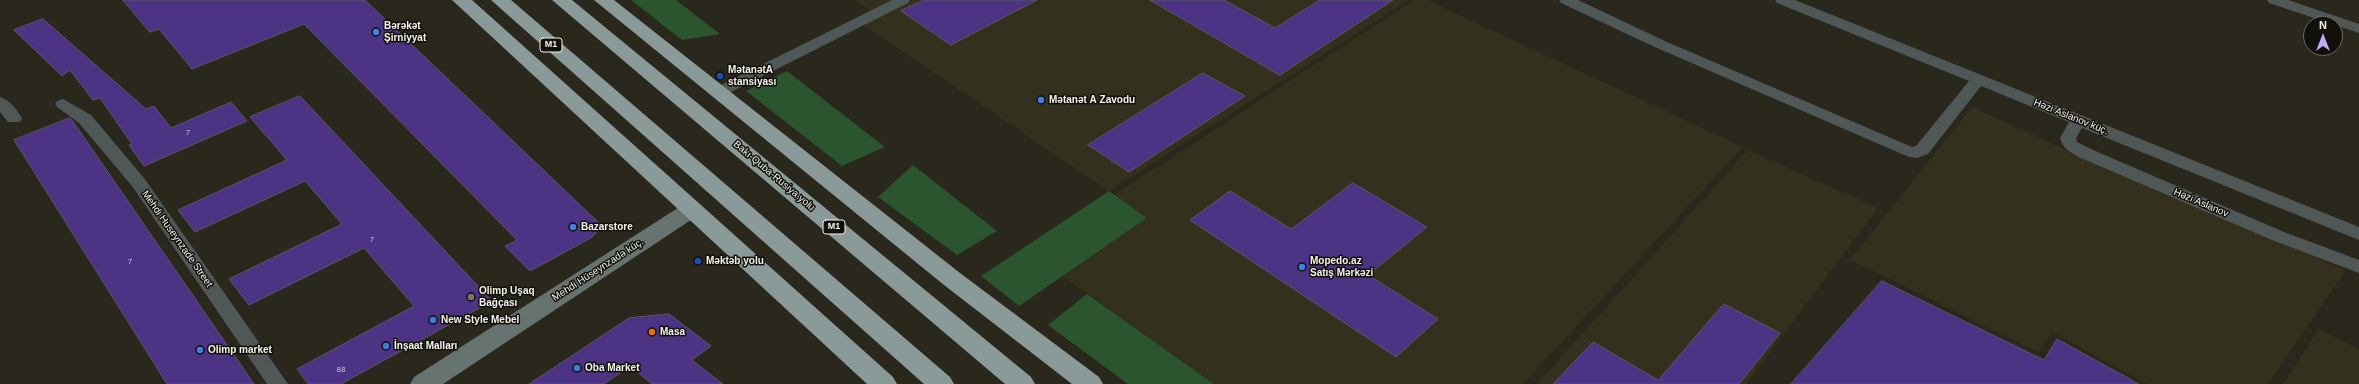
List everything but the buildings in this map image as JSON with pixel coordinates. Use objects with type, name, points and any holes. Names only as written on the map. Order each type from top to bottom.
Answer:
[{"type":"highway","points":[[461,0],[884,384]]},
{"type":"highway","name":"M1","points":[[500,0],[941,384]]},
{"type":"highway","name":"Bakı-Quba-Rusiya yolu","points":[[561,0],[1022,384]]},
{"type":"highway","points":[[603,0],[952,279],[1090,384]]},
{"type":"street","points":[[719,92],[903,0]]},
{"type":"street","points":[[1566,0],[1669,48],[1909,152],[1918,153],[1922,150],[1979,79]]},
{"type":"street","name":"Həzi Aslanov küç.","points":[[1782,0],[2359,234]]},
{"type":"street","points":[[2274,0],[2359,29]]},
{"type":"street","points":[[0,102],[14,118]]},
{"type":"street","name":"Mehdi Huseynzadе Street","points":[[63,104],[85,119],[138,182],[278,384]]},
{"type":"street","name":"Həzi Aslanov","points":[[2078,120],[2068,138],[2070,145],[2087,154],[2278,236],[2359,267]]},
{"type":"street","name":"Mehdi Hüseynzadə küç.","points":[[423,384],[692,209]]},
{"type":"shaded area","points":[[855,0],[894,0],[871,11]]},
{"type":"shaded area","points":[[912,0],[1409,0],[1109,191],[862,24]]},
{"type":"shaded area","points":[[1414,0],[1427,0],[1743,147],[1523,384],[1214,384],[1063,276],[1147,218],[1114,195]]},
{"type":"shaded area","points":[[1972,107],[2097,164],[2346,270],[2268,384],[2147,384],[2052,332],[2038,352],[1850,260]]},
{"type":"shaded area","points":[[1748,150],[1878,208],[1746,384],[1537,384]]},
{"type":"shaded area","points":[[2319,329],[2359,349],[2359,384],[2283,384]]},
{"type":"green space","points":[[631,0],[676,0],[720,34],[682,40]]},
{"type":"green space","points":[[787,71],[885,147],[842,166],[746,91]]},
{"type":"green space","points":[[913,165],[997,231],[957,255],[878,197]]},
{"type":"green space","points":[[1109,191],[1147,218],[1019,306],[981,276]]},
{"type":"green space","points":[[1087,294],[1214,384],[1128,384],[1048,325]]},
{"type":"place","name":"Bərəkət Şirniyyat","points":[[376,32]]},
{"type":"place","name":"MətanətA stansiyası","points":[[720,76]]},
{"type":"place","name":"Mətanət A Zavodu","points":[[1041,100]]},
{"type":"place","name":"Bazarstore","points":[[573,227]]},
{"type":"place","name":"Məktəb yolu","points":[[698,261]]},
{"type":"place","name":"Mopedo.az Satış Mərkəzi","points":[[1302,267]]},
{"type":"place","name":"Olimp Uşaq Bağçası","points":[[471,297]]},
{"type":"place","name":"New Style Mebel","points":[[433,320]]},
{"type":"place","name":"Masa","points":[[652,332]]},
{"type":"place","name":"İnşaat Malları","points":[[386,346]]},
{"type":"place","name":"Olimp market","points":[[200,350]]},
{"type":"place","name":"Oba Market","points":[[577,368]]}]
